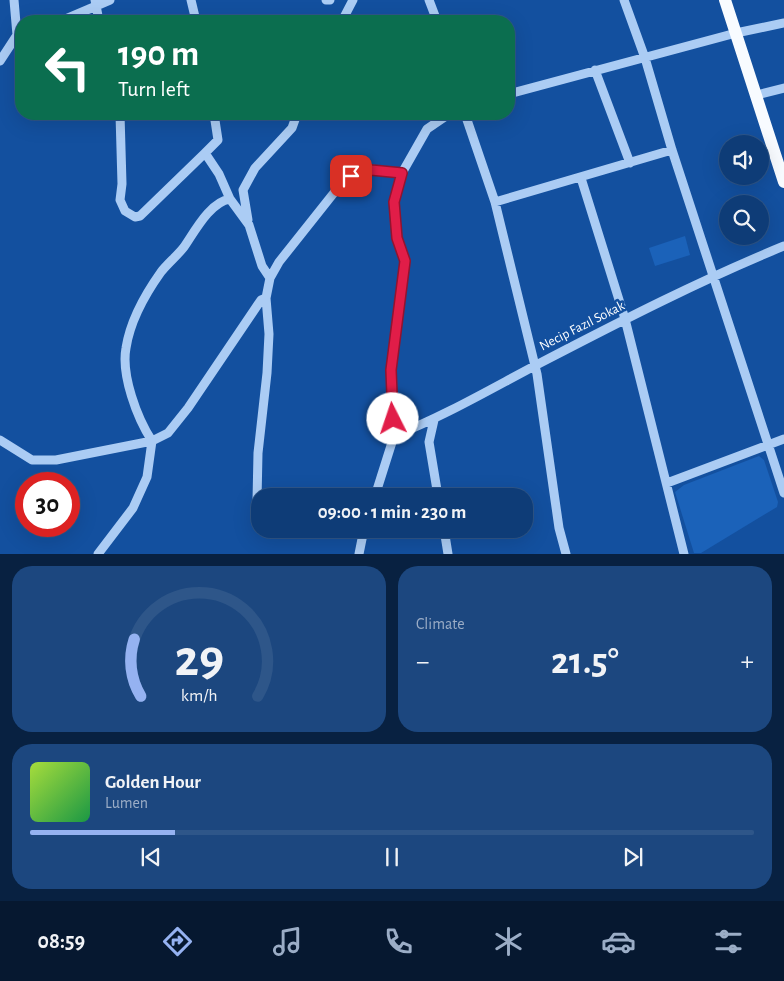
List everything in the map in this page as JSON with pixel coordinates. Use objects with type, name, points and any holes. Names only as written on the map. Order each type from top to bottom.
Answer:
[{"type":"main road","points":[[725,0],[756,95],[780,159],[784,182]]},
{"type":"street","points":[[14,0],[16,15]]},
{"type":"street","points":[[73,15],[96,4],[110,0]]},
{"type":"street","points":[[191,0],[195,15]]},
{"type":"street","points":[[345,15],[353,0]]},
{"type":"street","points":[[429,0],[435,15]]},
{"type":"street","points":[[624,0],[770,444],[784,492]]},
{"type":"street","points":[[515,92],[736,33],[784,23]]},
{"type":"street","points":[[0,61],[15,40]]},
{"type":"street","points":[[595,70],[630,163]]},
{"type":"street","points":[[756,95],[784,88]]},
{"type":"street","points":[[120,120],[122,184],[120,200],[126,212],[135,217],[140,216],[218,140],[215,120]]},
{"type":"street","points":[[270,278],[262,266],[249,225],[243,190],[255,168],[292,128],[295,120]]},
{"type":"street","points":[[378,488],[394,436],[391,370],[405,261],[397,238],[394,202],[402,173],[427,129],[440,120]]},
{"type":"street","points":[[467,120],[495,202],[537,374],[559,528],[566,554]]},
{"type":"street","points":[[495,202],[672,150]]},
{"type":"street","points":[[205,153],[219,174],[230,199],[249,225]]},
{"type":"street","points":[[257,488],[258,453],[269,334],[266,298],[270,278],[279,262],[337,189],[351,176],[371,170],[402,173]]},
{"type":"street","points":[[581,178],[625,319],[667,483],[681,552]]},
{"type":"street","points":[[98,554],[123,522],[147,477],[152,441],[141,424],[126,373],[126,348],[139,309],[161,271],[180,252],[210,212],[223,200],[230,199]]},
{"type":"street","name":"Necip Fazıl Sokak","points":[[394,436],[434,420],[534,366],[713,275],[784,246]]},
{"type":"street","points":[[0,440],[32,460],[56,460],[152,441],[168,433],[188,408],[256,306],[261,300],[266,298]]},
{"type":"street","points":[[434,420],[429,442],[437,488]]},
{"type":"street","points":[[667,483],[784,439]]},
{"type":"street","points":[[359,554],[362,538]]},
{"type":"street","points":[[445,538],[448,554]]},
{"type":"shaded area","points":[[685,236],[690,255],[655,266],[649,248]]},
{"type":"shaded area","points":[[759,456],[764,460],[778,502],[777,507],[701,553],[694,553],[675,492],[684,485]]},
{"type":"route","points":[[351,176],[371,170],[402,173],[394,202],[397,238],[405,261],[391,370],[393,419]]}]
